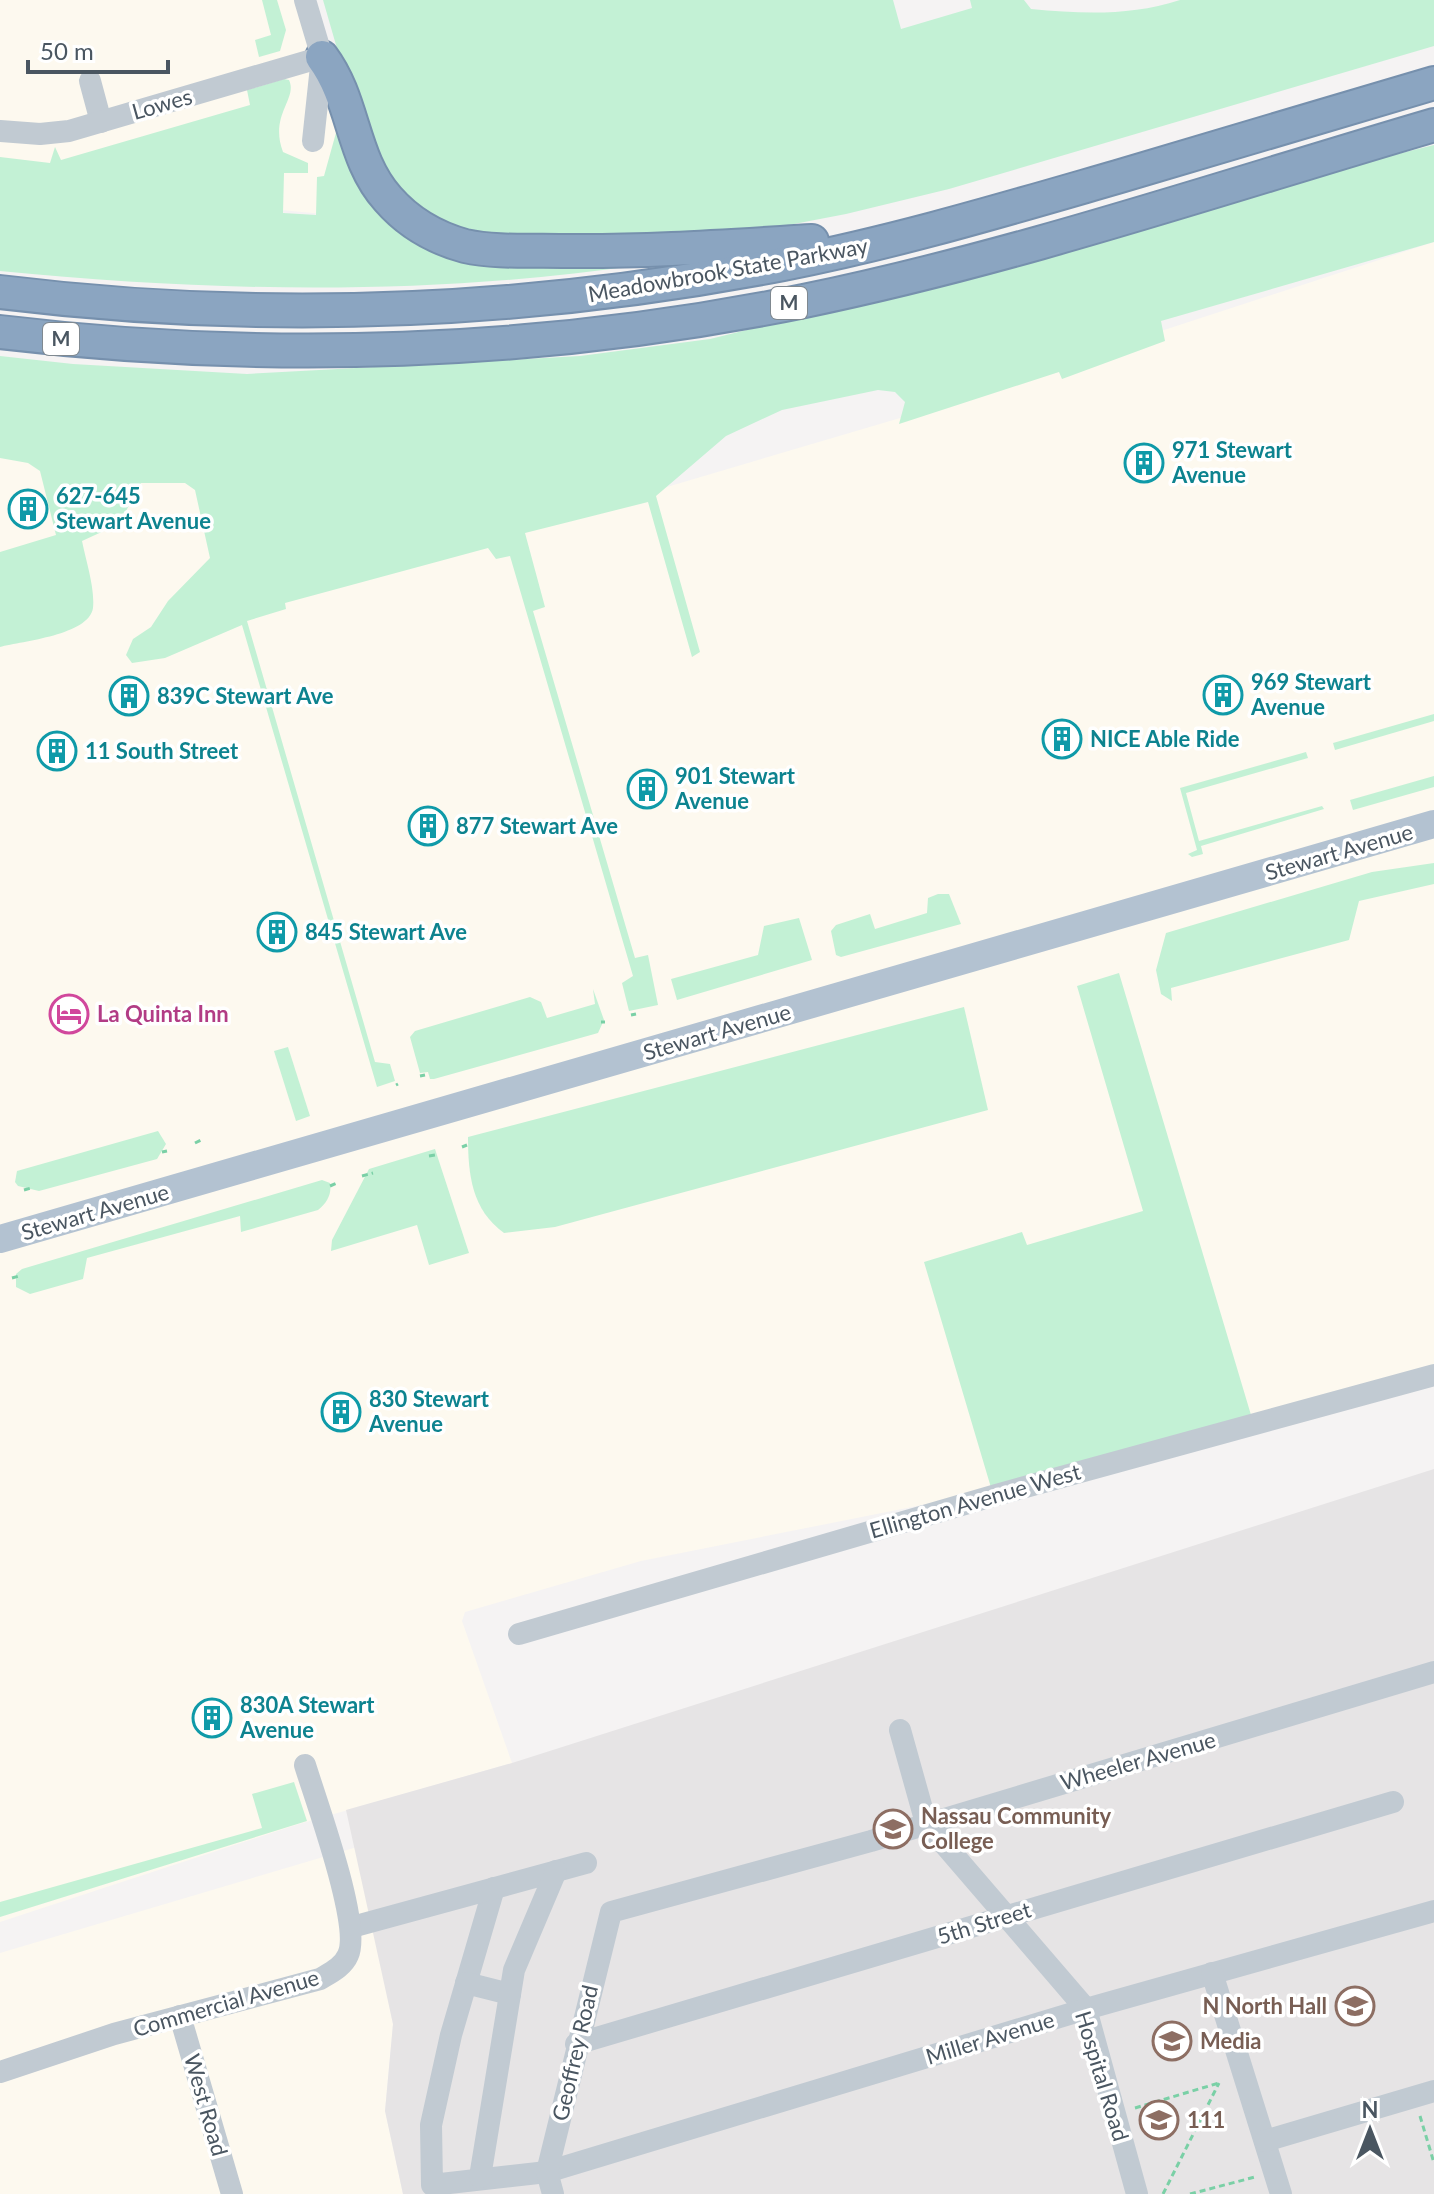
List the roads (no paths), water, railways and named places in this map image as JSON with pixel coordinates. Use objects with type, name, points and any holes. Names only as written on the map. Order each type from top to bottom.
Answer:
[{"type":"highway","points":[[322,57],[341,87],[363,160],[380,189],[416,224],[453,242],[499,250],[639,251],[915,234]]},
{"type":"highway","name":"Meadowbrook State Parkway","points":[[0,292],[119,304],[258,311],[466,306],[676,283],[915,234],[1434,83]]},
{"type":"highway","name":"Meadowbrook State Parkway","points":[[0,332],[163,347],[327,350],[477,345],[666,324],[804,301],[938,269],[1434,125]]},
{"type":"main road","name":"Stewart Avenue","points":[[0,1239],[1434,824]]},
{"type":"street","points":[[305,0],[322,57],[313,141]]},
{"type":"street","name":"Lowes","points":[[0,131],[51,134],[322,57]]},
{"type":"street","points":[[90,81],[101,122]]},
{"type":"street","name":"Ellington Avenue West","points":[[519,1634],[996,1495],[1434,1375]]},
{"type":"street","name":"Wheeler Avenue","points":[[611,1912],[926,1823],[1434,1672]]},
{"type":"street","name":"Hospital Road","points":[[900,1730],[926,1823],[1086,2009],[1137,2194]]},
{"type":"street","points":[[305,1765],[352,1927],[586,1863]]},
{"type":"street","name":"5th Street","points":[[576,2044],[1393,1802]]},
{"type":"street","points":[[480,2177],[514,1970],[556,1871]]},
{"type":"street","points":[[494,1888],[466,1983],[510,1994]]},
{"type":"street","name":"Miller Avenue","points":[[466,1983],[431,2125],[432,2185],[480,2177],[550,2183],[1086,2009],[1434,1911]]},
{"type":"street","name":"Geoffrey Road","points":[[550,2183],[576,2044],[611,1912]]},
{"type":"street","name":"Commercial Avenue","points":[[0,2072],[180,2016],[320,1979],[339,1967],[349,1955],[352,1927]]},
{"type":"street","points":[[1212,1973],[1281,2194]]},
{"type":"street","name":"West Road","points":[[180,2016],[232,2194]]},
{"type":"street","points":[[1265,2141],[1424,2094]]},
{"type":"place","name":"971 Stewart Avenue","points":[[1144,463]]},
{"type":"place","name":"627-645 Stewart Avenue","points":[[28,509]]},
{"type":"place","name":"969 Stewart Avenue","points":[[1223,695]]},
{"type":"place","name":"839C Stewart Ave","points":[[129,696]]},
{"type":"place","name":"NICE Able Ride","points":[[1062,739]]},
{"type":"place","name":"11 South Street","points":[[57,751]]},
{"type":"place","name":"901 Stewart Avenue","points":[[647,789]]},
{"type":"place","name":"877 Stewart Ave","points":[[428,826]]},
{"type":"place","name":"845 Stewart Ave","points":[[277,932]]},
{"type":"place","name":"La Quinta Inn","points":[[69,1014]]},
{"type":"place","name":"830 Stewart Avenue","points":[[341,1412]]},
{"type":"place","name":"830A Stewart Avenue","points":[[212,1718]]},
{"type":"place","name":"Nassau Community College","points":[[893,1829]]},
{"type":"place","name":"N North Hall","points":[[1355,2006]]},
{"type":"place","name":"Media","points":[[1172,2041]]},
{"type":"place","name":"111","points":[[1159,2120]]}]
